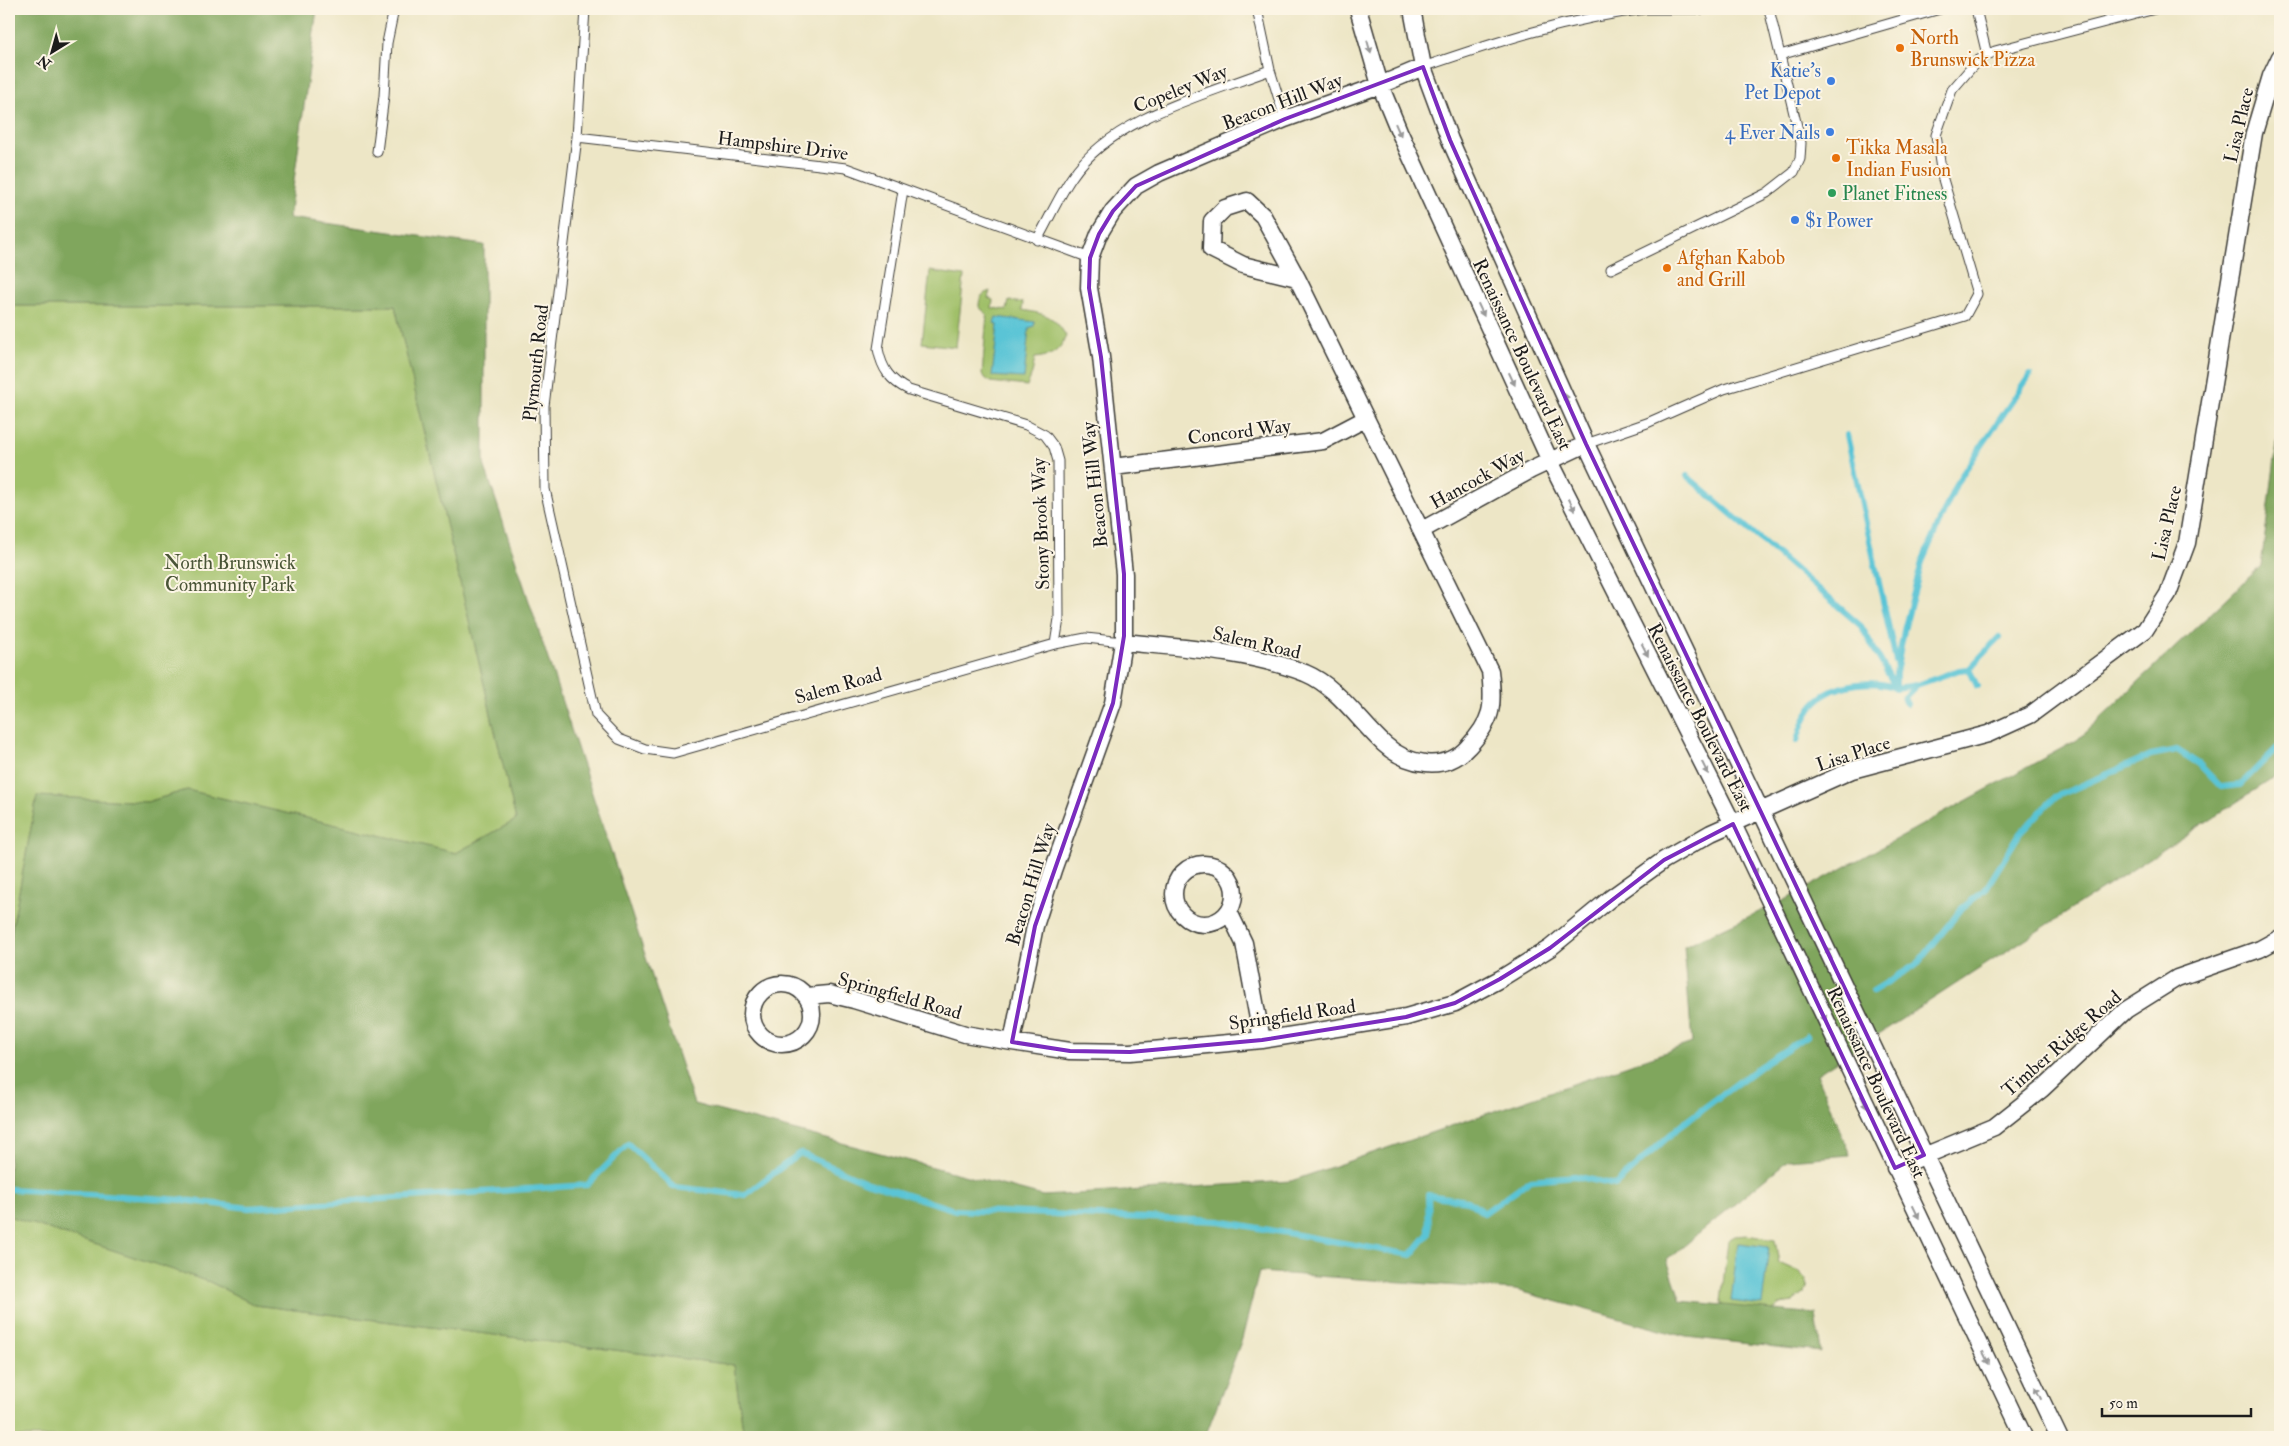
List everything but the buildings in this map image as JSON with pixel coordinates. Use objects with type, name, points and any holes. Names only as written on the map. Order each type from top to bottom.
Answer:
[{"type":"street","name":"Renaissance Boulevard East","points":[[1358,9],[1380,85],[1398,131],[1550,461],[1733,824],[2024,1437]]},
{"type":"street","name":"Renaissance Boulevard East","points":[[1412,9],[1423,67],[1450,140],[1586,444],[2059,1437]]},
{"type":"street","name":"Lisa Place","points":[[1733,824],[1852,770],[1988,734],[2030,715],[2145,630],[2168,594],[2186,543],[2254,133],[2271,76],[2280,57]]},
{"type":"street","name":"Beacon Hill Way","points":[[1012,1042],[1035,926],[1053,870],[1113,704],[1122,642],[1124,574],[1101,356],[1089,288],[1090,258],[1099,234],[1113,211],[1136,186],[1159,173],[1285,119],[1380,85],[1423,67]]},
{"type":"street","name":"Salem Road","points":[[1122,642],[1214,651],[1266,661],[1307,674],[1334,692],[1384,744],[1404,757],[1426,765],[1446,762],[1464,752],[1479,735],[1490,716],[1493,696],[1490,671],[1297,278],[1263,216],[1247,201],[1225,208],[1212,221],[1211,249],[1243,265],[1297,278]]},
{"type":"street","name":"Concord Way","points":[[1112,467],[1323,441],[1365,418]]},
{"type":"street","name":"Hancock Way","points":[[1422,530],[1550,461],[1586,444]]},
{"type":"street","name":"Springfield Road","points":[[807,996],[829,994],[965,1034],[1070,1051],[1130,1052],[1262,1040],[1406,1017],[1455,1002],[1500,980],[1550,948],[1611,898],[1664,860],[1711,833],[1733,824]]},
{"type":"street","points":[[1229,912],[1244,943],[1262,1040]]},
{"type":"street","name":"Timber Ridge Road","points":[[1895,1168],[1994,1127],[2042,1089],[2126,1010],[2177,978],[2260,949],[2280,938]]},
{"type":"lane","points":[[377,152],[387,43],[394,9]]},
{"type":"lane","name":"Plymouth Road","points":[[585,9],[577,137],[544,406],[545,490],[596,715]]},
{"type":"lane","points":[[1258,9],[1270,70],[1285,119]]},
{"type":"lane","points":[[1423,67],[1494,43],[1620,10],[1738,9]]},
{"type":"lane","points":[[1611,269],[1767,193],[1794,172],[1800,159],[1801,143],[1769,9]]},
{"type":"lane","points":[[1780,55],[1940,9]]},
{"type":"lane","points":[[1976,9],[1987,55]]},
{"type":"lane","points":[[1586,444],[1647,423],[1724,389],[1965,316],[1977,294],[1942,176],[1936,135],[1952,90],[1977,61],[1995,51],[2155,9]]},
{"type":"lane","name":"Copeley Way","points":[[1037,240],[1073,176],[1096,151],[1129,127],[1158,112],[1270,70]]},
{"type":"lane","name":"Hampshire Drive","points":[[577,137],[846,168],[1090,258]]},
{"type":"lane","name":"Stony Brook Way","points":[[903,190],[878,349],[881,362],[895,383],[909,390],[1026,425],[1044,435],[1054,447],[1058,461],[1059,619],[1055,644]]},
{"type":"lane","name":"Salem Road","points":[[596,715],[619,739],[645,749],[673,753],[1055,644],[1086,638],[1122,642]]},
{"type":"highlighted area","points":[[1423,67],[1450,140],[1586,444],[1924,1155],[1895,1168],[1733,824],[1664,860],[1550,948],[1500,979],[1455,1003],[1406,1017],[1262,1040],[1130,1052],[1070,1051],[1012,1042],[1035,926],[1113,703],[1124,636],[1124,574],[1101,357],[1089,288],[1090,258],[1099,234],[1113,211],[1136,186],[1285,119]]},
{"type":"green space","points":[[9,9],[317,9],[289,218],[484,245],[484,464],[694,1104],[1043,1196],[1291,1181],[1692,1043],[1684,946],[1783,901],[2077,740],[2261,566],[2280,420],[2280,774],[1817,1074],[1850,1155],[1788,1160],[1667,1260],[1681,1301],[1816,1314],[1821,1352],[1686,1337],[1515,1290],[1259,1272],[1242,1339],[1205,1437],[744,1437],[734,1365],[255,1305],[210,1282],[9,1216],[9,945],[37,796],[147,802],[187,790],[456,853],[516,820],[395,306],[9,306]]},
{"type":"green space","points":[[930,271],[964,276],[956,347],[922,343]]},
{"type":"green space","points":[[990,291],[988,298],[993,300],[992,308],[1007,310],[1009,301],[1023,303],[1022,310],[1048,317],[1062,329],[1066,336],[1061,346],[1054,352],[1035,358],[1032,374],[1027,386],[990,382],[982,375],[987,314],[979,307],[979,304],[983,295]]},
{"type":"green space","name":"North Brunswick Community Park","points":[[9,306],[395,306],[516,820],[456,853],[187,790],[147,802],[37,796],[9,945]]},
{"type":"green space","points":[[9,1216],[210,1282],[255,1305],[734,1365],[744,1437],[9,1437]]},
{"type":"green space","points":[[1747,1235],[1775,1240],[1779,1263],[1799,1272],[1806,1279],[1808,1286],[1803,1295],[1793,1302],[1781,1304],[1773,1310],[1724,1309],[1721,1302],[1728,1240],[1735,1236]]},
{"type":"water","points":[[996,317],[1035,322],[1034,326],[1029,328],[1024,378],[992,376],[998,325],[994,323]]},
{"type":"water","points":[[1738,1243],[1769,1247],[1762,1305],[1731,1301]]},
{"type":"waterway","points":[[1977,686],[1969,669],[1959,670],[1917,685],[1896,688],[1896,673],[1904,630],[1922,562],[1957,482],[2030,375]]},
{"type":"waterway","points":[[1847,435],[1896,661]]},
{"type":"waterway","points":[[1687,476],[1861,626],[1895,686]]},
{"type":"waterway","points":[[1969,669],[1999,637]]},
{"type":"waterway","points":[[1797,741],[1810,709],[1826,694],[1845,686],[1867,683],[1896,688]]},
{"type":"waterway","points":[[1907,704],[1904,698],[1916,686]]},
{"type":"waterway","points":[[1873,991],[1917,964],[1962,908],[1985,890],[2020,833],[2055,797],[2151,755],[2177,750],[2199,764],[2221,787],[2240,785],[2280,745]]},
{"type":"waterway","points":[[9,1189],[183,1200],[249,1208],[587,1185],[628,1144],[674,1187],[745,1195],[800,1153],[866,1182],[955,1210],[1219,1221],[1411,1255],[1429,1233],[1428,1195],[1468,1201],[1484,1213],[1530,1180],[1575,1176],[1615,1185],[1680,1126],[1759,1067],[1807,1036]]},
{"type":"place","name":"North Brunswick Pizza","points":[[1900,48]]},
{"type":"place","name":"Katie's Pet Depot","points":[[1831,81]]},
{"type":"place","name":"4 Ever Nails","points":[[1830,132]]},
{"type":"place","name":"Tikka Masala Indian Fusion","points":[[1836,158]]},
{"type":"place","name":"Planet Fitness","points":[[1832,193]]},
{"type":"place","name":"$1 Power","points":[[1795,220]]},
{"type":"place","name":"Afghan Kabob and Grill","points":[[1667,268]]}]
